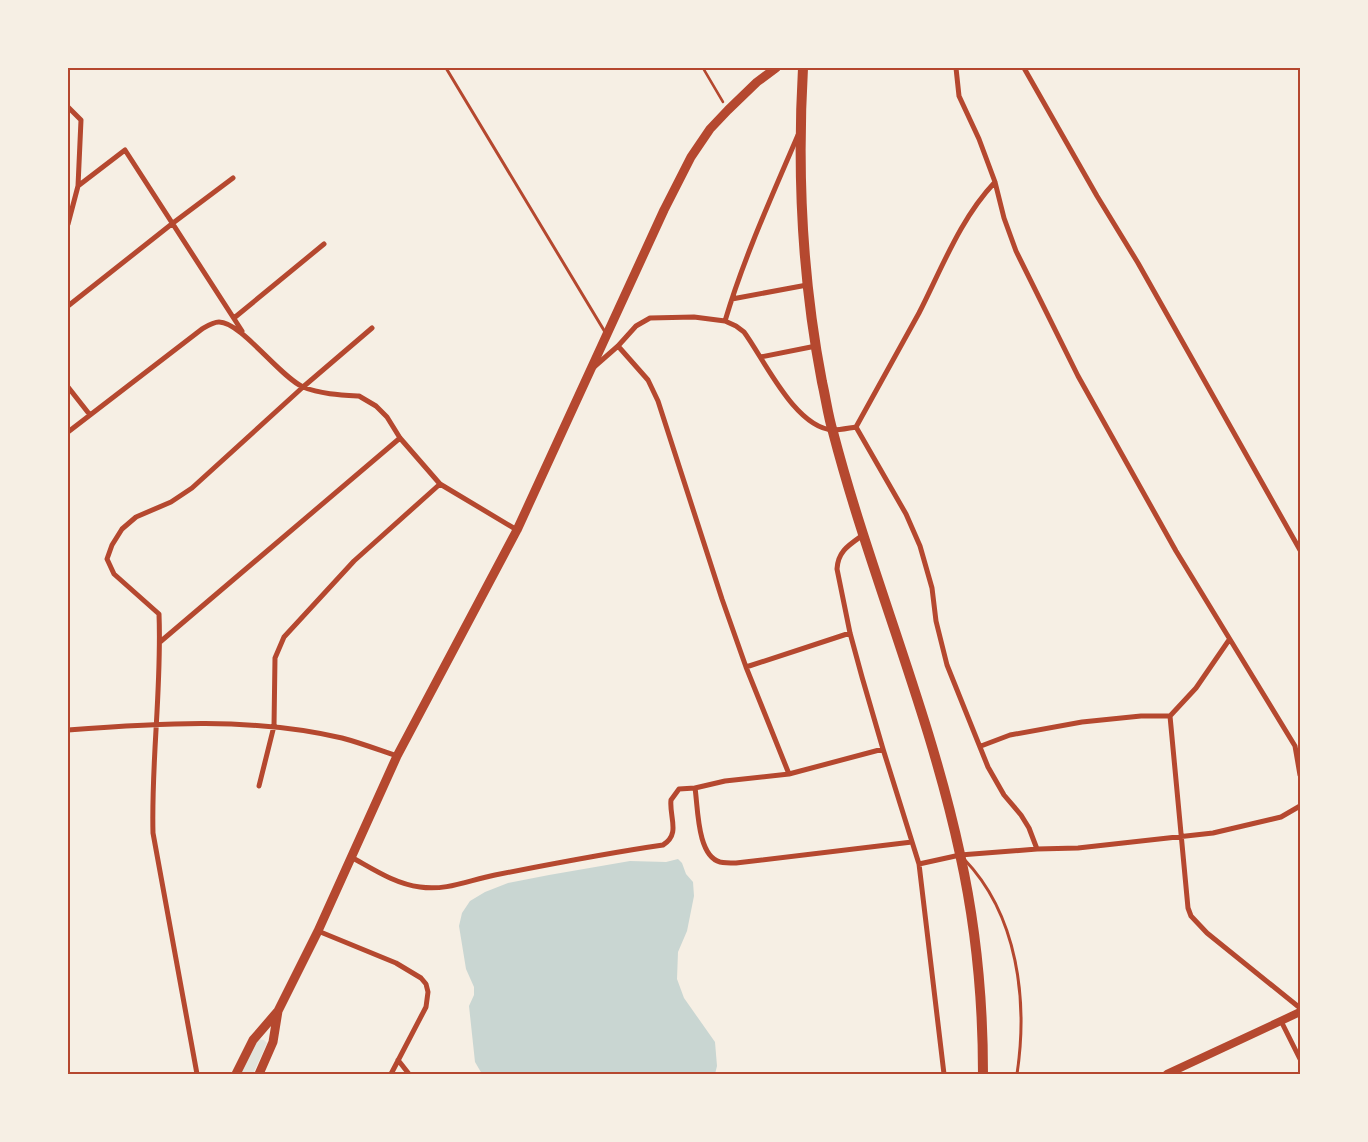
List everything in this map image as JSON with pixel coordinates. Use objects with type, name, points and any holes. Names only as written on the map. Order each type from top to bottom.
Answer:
[{"type":"highway","points":[[803,68],[799,132],[802,228],[807,285],[816,346],[832,430],[863,535],[930,740],[960,855],[977,961],[982,1024],[983,1074]]},
{"type":"main road","points":[[236,1074],[253,1040],[278,1011],[318,931],[397,756],[517,530],[664,210],[691,157],[710,129],[728,110],[757,82],[776,68]]},
{"type":"main road","points":[[259,1074],[273,1042],[278,1011]]},
{"type":"street","points":[[956,68],[959,96],[979,139],[995,182],[1004,218],[1016,250],[1078,376],[1176,551],[1294,746],[1300,775]]},
{"type":"street","points":[[1024,68],[1097,196],[1143,271],[1300,550]]},
{"type":"street","points":[[68,107],[81,120],[78,186],[68,224]]},
{"type":"street","points":[[725,321],[766,210],[799,132]]},
{"type":"street","points":[[78,186],[125,150],[247,339]]},
{"type":"street","points":[[68,306],[233,178]]},
{"type":"street","points":[[856,426],[919,313],[965,221],[976,203],[995,182]]},
{"type":"street","points":[[234,318],[324,244]]},
{"type":"street","points":[[732,299],[807,285]]},
{"type":"street","points":[[592,369],[618,346],[636,326],[650,318],[656,316],[694,317],[725,321],[744,332],[761,356],[782,392],[800,413],[821,426],[832,430],[856,426]]},
{"type":"street","points":[[68,432],[210,324],[216,322],[227,323],[303,387],[317,391],[366,398],[387,418],[400,438],[440,484],[517,530]]},
{"type":"street","points":[[197,1074],[153,833],[152,806],[158,723],[159,614],[114,574],[107,559],[112,545],[122,529],[136,517],[171,502],[192,488],[303,387],[372,328]]},
{"type":"street","points":[[618,346],[640,369],[648,380],[658,401],[746,667],[789,774]]},
{"type":"street","points":[[761,356],[816,346]]},
{"type":"street","points":[[68,387],[90,415]]},
{"type":"street","points":[[856,426],[906,514],[920,546],[932,588],[936,621],[943,650],[996,782],[1029,828],[1036,849]]},
{"type":"street","points":[[160,642],[400,438]]},
{"type":"street","points":[[259,786],[274,726],[275,658],[284,637],[354,561],[440,484]]},
{"type":"street","points":[[863,535],[844,549],[837,560],[837,569],[850,634],[882,749],[919,864],[944,1074]]},
{"type":"street","points":[[746,667],[850,634]]},
{"type":"street","points":[[981,746],[1010,735],[1082,722],[1132,716],[1170,716],[1196,688],[1230,640]]},
{"type":"street","points":[[1170,716],[1185,888],[1191,916],[1207,933],[1300,1008]]},
{"type":"street","points":[[68,730],[158,723],[274,726],[343,738],[397,756]]},
{"type":"street","points":[[1294,746],[1300,743]]},
{"type":"street","points":[[351,857],[403,884],[435,888],[458,886],[489,876],[587,857],[663,845],[670,839],[674,831],[671,800],[679,789],[695,788],[725,781],[789,774],[882,749]]},
{"type":"street","points":[[695,788],[698,819],[705,846],[710,856],[720,862],[736,863],[912,842]]},
{"type":"street","points":[[919,864],[960,855],[1078,848],[1213,833],[1281,817],[1300,806]]},
{"type":"street","points":[[318,931],[396,963],[421,978],[426,984],[428,992],[426,1007],[391,1074]]},
{"type":"street","points":[[1167,1074],[1300,1012]]},
{"type":"street","points":[[1281,1021],[1300,1059]]},
{"type":"street","points":[[398,1060],[410,1074]]},
{"type":"lane","points":[[446,68],[607,335]]},
{"type":"lane","points":[[960,855],[971,866],[991,894],[1006,926],[1016,964],[1020,1001],[1021,1049],[1017,1074]]},
{"type":"path","points":[[703,68],[728,110]]},
{"type":"shaded area","points":[[678,859],[693,882],[694,896],[687,931],[678,952],[677,979],[684,998],[715,1042],[717,1066],[715,1074],[482,1074],[475,1062],[469,1006],[474,995],[474,987],[466,969],[459,926],[462,913],[470,901],[485,892],[508,883],[630,861],[666,862]]},
{"type":"shaded area","points":[[257,1039],[264,1040],[267,1043],[253,1074],[240,1074]]}]
